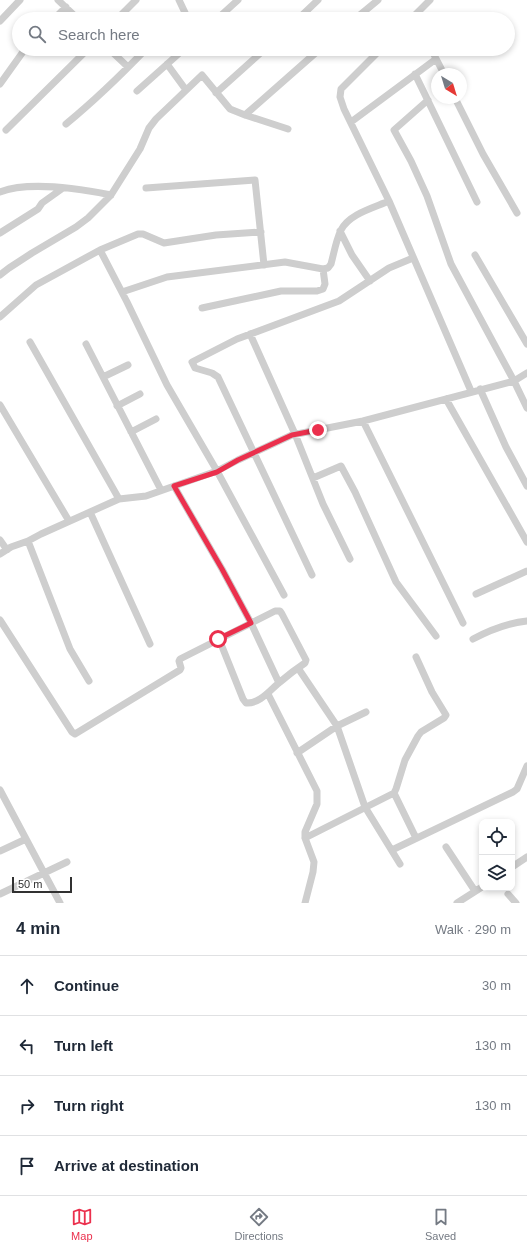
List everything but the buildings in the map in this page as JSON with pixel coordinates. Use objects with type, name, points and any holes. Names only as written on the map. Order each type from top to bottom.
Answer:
[{"type":"street","points":[[0,21],[20,0]]},
{"type":"street","points":[[58,0],[71,12]]},
{"type":"street","points":[[124,12],[136,0]]},
{"type":"street","points":[[179,0],[183,12]]},
{"type":"street","points":[[225,12],[238,0]]},
{"type":"street","points":[[305,12],[318,0]]},
{"type":"street","points":[[363,12],[378,0]]},
{"type":"street","points":[[419,12],[430,0]]},
{"type":"street","points":[[61,12],[66,7]]},
{"type":"street","points":[[0,84],[19,56]]},
{"type":"street","points":[[6,130],[81,56]]},
{"type":"street","points":[[116,56],[128,67]]},
{"type":"street","points":[[66,124],[82,111],[139,56]]},
{"type":"street","points":[[138,91],[176,56]]},
{"type":"street","points":[[216,93],[257,56]]},
{"type":"street","points":[[245,115],[312,56]]},
{"type":"street","points":[[374,56],[341,89],[340,97],[389,201],[471,392]]},
{"type":"street","points":[[434,56],[441,68]]},
{"type":"street","points":[[351,122],[436,59]]},
{"type":"street","points":[[167,64],[186,90]]},
{"type":"street","points":[[415,74],[477,202]]},
{"type":"street","points":[[0,275],[88,218],[111,195],[140,149],[149,128],[202,75],[230,109],[288,129]]},
{"type":"street","points":[[428,100],[394,130],[411,161],[426,196],[450,264],[514,381],[527,408]]},
{"type":"street","points":[[458,104],[483,154],[517,213]]},
{"type":"street","points":[[146,188],[255,180],[264,264]]},
{"type":"street","points":[[0,192],[20,186],[90,190],[111,195]]},
{"type":"street","points":[[0,233],[38,209],[42,203],[63,188]]},
{"type":"street","points":[[122,292],[167,277],[264,264],[284,262],[323,269],[328,268],[331,264],[340,231],[345,224],[352,218],[389,201]]},
{"type":"street","points":[[340,231],[352,255],[370,281]]},
{"type":"street","points":[[0,317],[36,285],[100,250],[138,234],[143,234],[164,243],[216,235],[261,232]]},
{"type":"street","points":[[100,250],[167,385],[217,472],[284,595]]},
{"type":"street","points":[[475,255],[527,344]]},
{"type":"street","points":[[312,575],[218,377],[212,373],[195,368],[192,362],[237,339],[339,301],[389,268],[413,258]]},
{"type":"street","points":[[202,308],[281,291],[318,291],[323,289],[325,284],[323,269]]},
{"type":"street","points":[[250,334],[295,434],[323,504],[350,559]]},
{"type":"street","points":[[30,342],[119,500]]},
{"type":"street","points":[[86,344],[161,490]]},
{"type":"street","points":[[103,377],[128,365]]},
{"type":"street","points":[[0,540],[3,552],[69,521],[119,500],[146,496],[217,472],[254,452],[295,434],[363,421],[514,381],[527,373]]},
{"type":"street","points":[[480,389],[506,447],[527,486]]},
{"type":"street","points":[[117,406],[140,394]]},
{"type":"street","points":[[446,399],[527,542]]},
{"type":"street","points":[[0,405],[69,521]]},
{"type":"street","points":[[131,432],[156,419]]},
{"type":"street","points":[[363,421],[463,623]]},
{"type":"street","points":[[313,478],[341,466],[355,492],[396,582],[436,636]]},
{"type":"street","points":[[174,486],[251,623],[279,683]]},
{"type":"street","points":[[90,512],[150,644]]},
{"type":"street","points":[[28,541],[70,649],[89,681]]},
{"type":"street","points":[[476,594],[527,570]]},
{"type":"street","points":[[0,620],[72,732],[75,734],[180,670],[180,659],[218,639],[275,611],[280,611],[306,657],[306,660],[268,694],[251,703],[246,702],[243,699],[218,639]]},
{"type":"street","points":[[473,639],[486,632],[513,622],[527,621]]},
{"type":"street","points":[[305,838],[394,793],[405,760],[418,736],[421,732],[444,718],[446,715],[432,692],[416,657]]},
{"type":"street","points":[[298,668],[337,726],[365,807],[400,864]]},
{"type":"street","points":[[268,694],[317,791],[317,804],[305,832],[305,838],[314,862],[313,872],[305,902]]},
{"type":"street","points":[[298,753],[337,726],[366,712]]},
{"type":"street","points":[[392,850],[513,792],[517,789],[527,766]]},
{"type":"street","points":[[0,790],[60,903]]},
{"type":"street","points":[[394,793],[416,838]]},
{"type":"street","points":[[0,809],[8,805]]},
{"type":"street","points":[[0,851],[26,839]]},
{"type":"street","points":[[446,847],[475,891]]},
{"type":"street","points":[[515,865],[527,857]]},
{"type":"street","points":[[0,894],[45,874],[67,862]]},
{"type":"street","points":[[457,903],[479,889]]},
{"type":"street","points":[[508,894],[516,903]]},
{"type":"route","points":[[218,639],[251,623],[174,486],[217,472],[238,460],[292,435],[318,430]]}]
